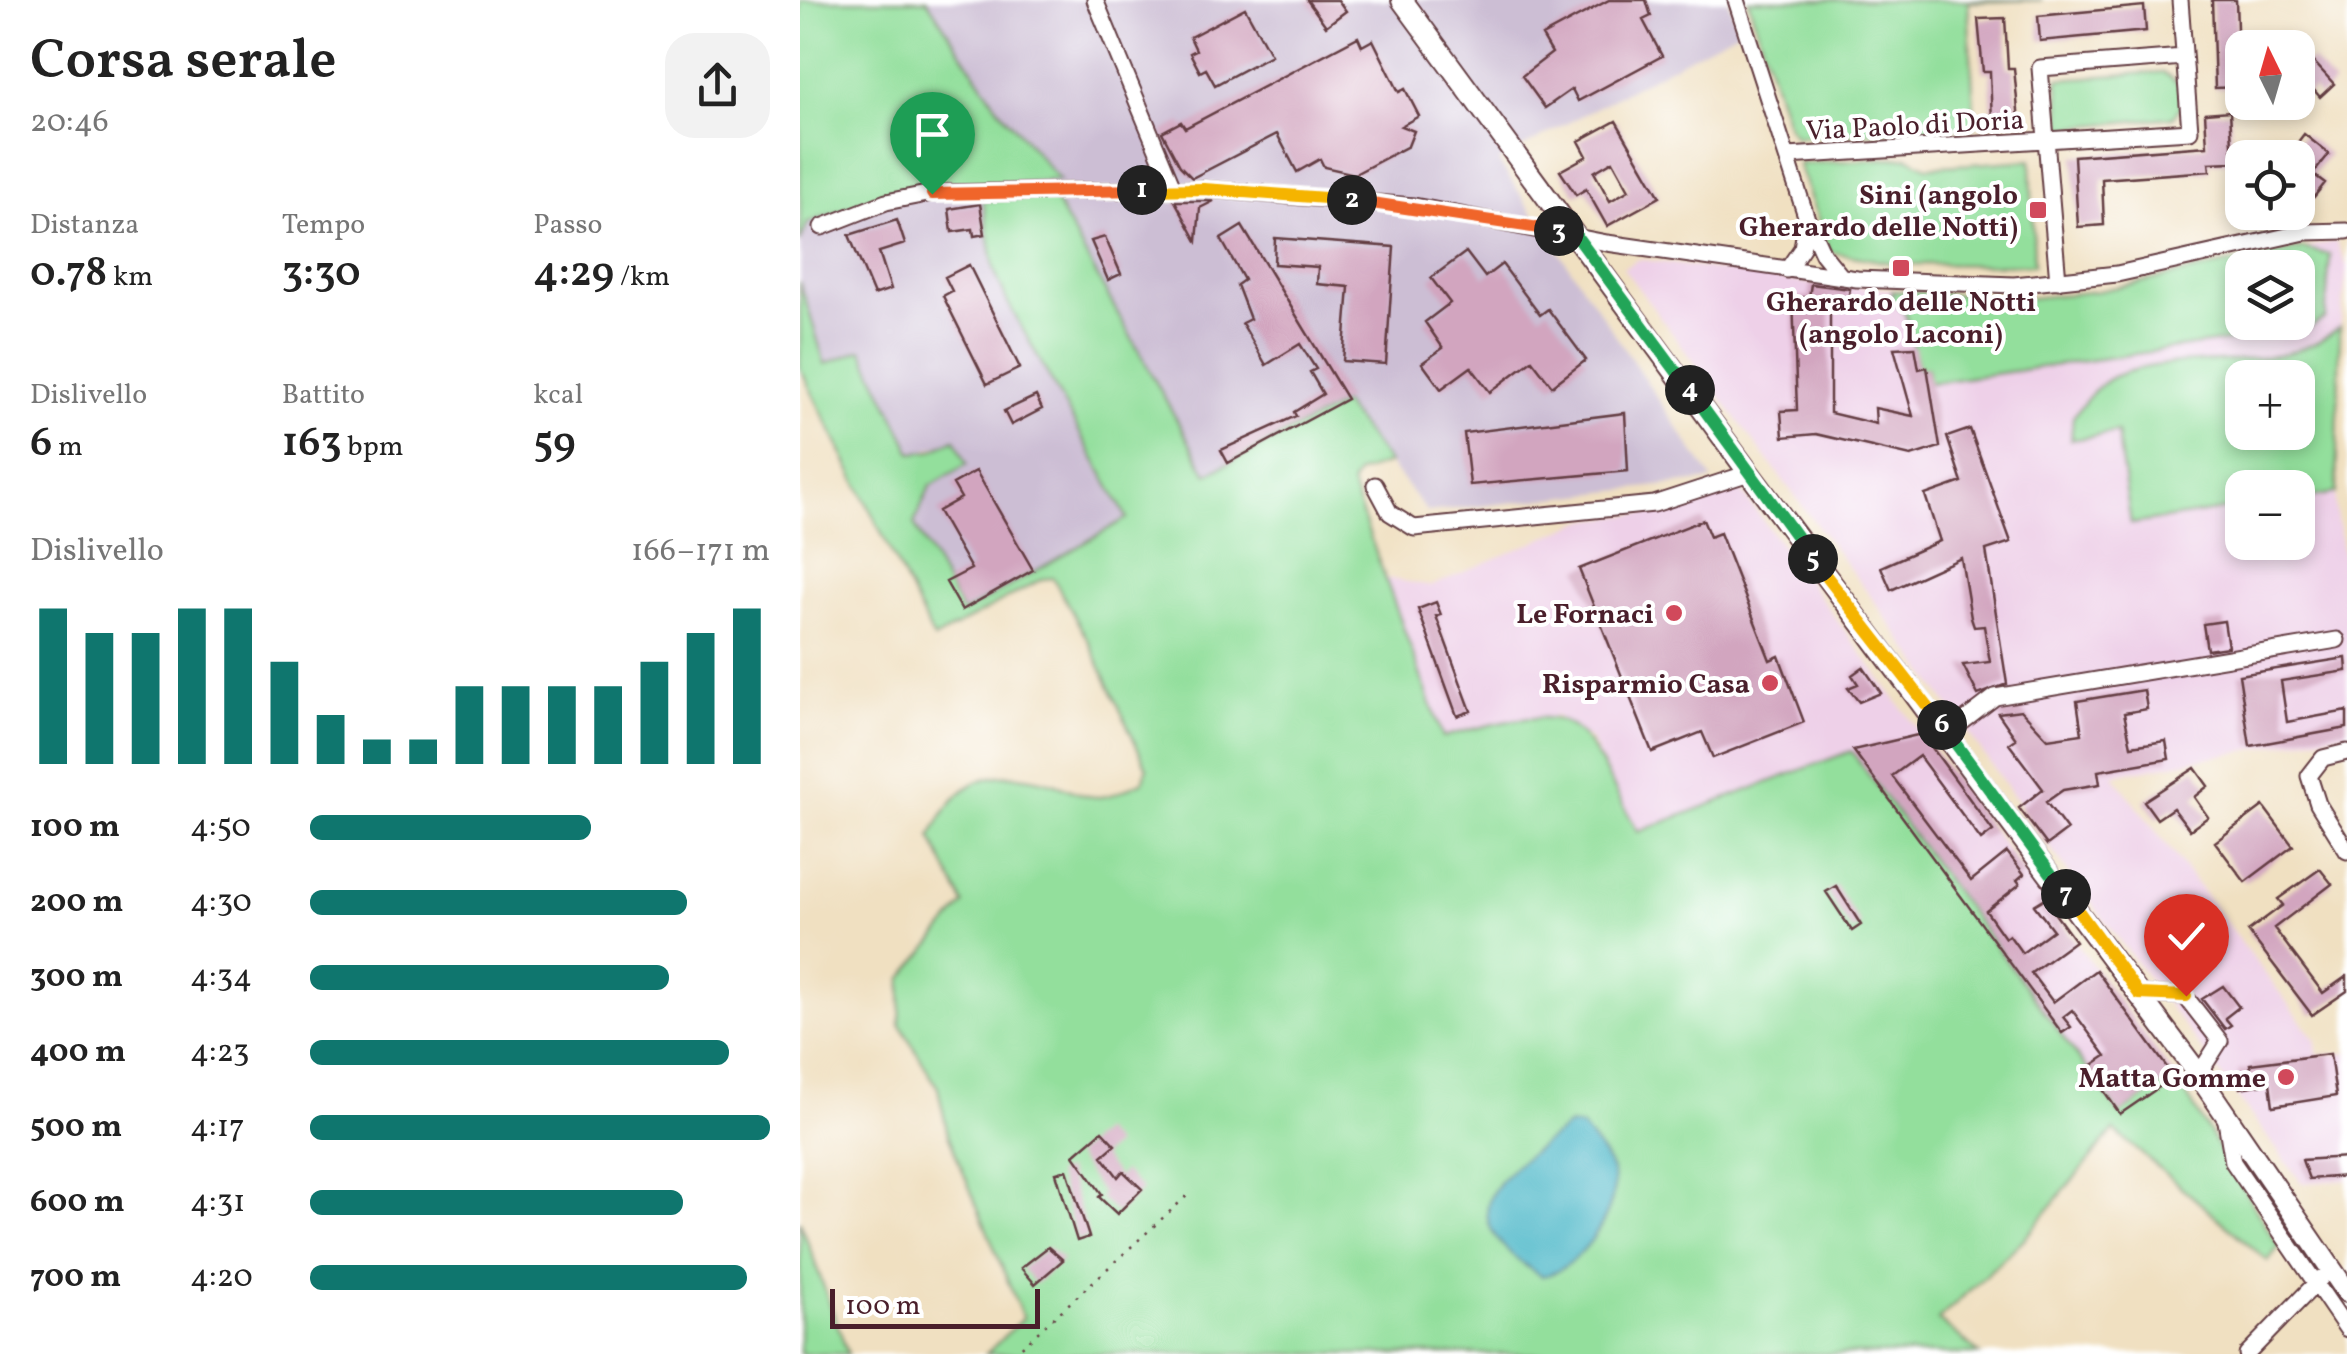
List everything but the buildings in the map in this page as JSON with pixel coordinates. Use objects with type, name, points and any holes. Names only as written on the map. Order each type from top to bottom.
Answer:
[{"type":"main road","points":[[1402,0],[1749,473],[1948,733],[2199,1074],[2347,1292]]},
{"type":"street","points":[[1095,0],[1174,190]]},
{"type":"street","points":[[1736,0],[1807,219],[1823,254],[1840,276]]},
{"type":"street","points":[[2058,281],[2040,68],[2184,58],[2180,0]]},
{"type":"street","name":"Via Paolo di Doria","points":[[1788,156],[2190,132],[2184,58]]},
{"type":"street","points":[[822,227],[886,202],[932,194],[1174,190],[1414,206],[1607,243],[1787,270],[1936,284],[2058,281],[2116,274],[2347,223]]},
{"type":"street","points":[[1787,270],[1802,248],[1807,219]]},
{"type":"street","points":[[2305,232],[2347,232]]},
{"type":"street","points":[[1375,485],[1390,512],[1414,528],[1654,504],[1749,473]]},
{"type":"street","points":[[1948,733],[1995,697],[2337,640]]},
{"type":"street","points":[[2347,752],[2323,758],[2309,776],[2318,804],[2347,851]]},
{"type":"street","points":[[2139,994],[2186,996],[2220,1041],[2199,1074]]},
{"type":"street","points":[[2224,1112],[2233,1162],[2347,1329]]},
{"type":"street","points":[[2247,1354],[2331,1269]]},
{"type":"path","points":[[1014,1354],[1189,1194]]},
{"type":"shaded area","points":[[927,0],[1728,0],[1739,30],[1498,161],[1713,480],[1427,512],[1343,404],[1207,475],[1052,195],[983,200],[994,270],[1007,301],[1127,518],[962,613],[914,524],[930,486],[967,464],[955,440],[913,454],[862,351],[825,364],[800,282],[800,242],[808,223],[893,191],[1058,180],[996,105]]},
{"type":"shaded area","points":[[2336,241],[2347,267],[2340,327],[2335,507],[2347,579],[2347,732],[2113,775],[2316,1040],[2318,1056],[2347,1053],[2347,1180],[2302,1183],[2060,861],[1877,605],[1623,268],[1639,259],[1815,284],[2031,298],[2099,291],[2225,264],[2225,340],[2315,340],[2315,250],[2293,250]]},
{"type":"shaded area","points":[[1733,491],[1742,492],[2175,1076],[2121,1118],[1851,751],[1638,832],[1590,739],[1556,716],[1443,737],[1386,578],[1431,586],[1585,520],[1657,512]]},
{"type":"green space","points":[[800,0],[927,0],[996,105],[1059,180],[893,191],[808,223],[800,242]]},
{"type":"green space","points":[[1748,0],[2042,0],[1968,2],[1975,127],[1796,137],[1788,127]]},
{"type":"green space","points":[[2163,72],[2181,86],[2182,105],[2173,117],[2062,128],[2058,79]]},
{"type":"green space","points":[[1908,157],[1927,167],[2031,160],[2034,265],[1896,264],[1830,252],[1798,164]]},
{"type":"green space","points":[[1052,195],[1207,474],[1343,404],[1389,463],[1358,473],[1351,484],[1443,737],[1525,719],[1551,718],[1570,725],[1600,761],[1638,832],[1851,751],[2120,1114],[2175,1076],[2279,1247],[2268,1261],[2114,1130],[2025,1238],[1938,1320],[1980,1354],[986,1354],[1023,1318],[948,1135],[938,1088],[900,1024],[902,979],[964,904],[931,837],[953,801],[980,780],[1014,775],[1100,797],[1143,781],[1147,768],[1090,644],[1053,578],[1042,579],[934,639],[800,368],[800,282],[825,364],[862,350],[912,453],[931,451],[955,439],[967,464],[930,486],[914,524],[963,613],[1127,518],[1007,301],[994,270],[983,201]]},
{"type":"green space","points":[[2315,251],[2330,255],[2325,318],[2315,324]]},
{"type":"green space","points":[[2225,264],[2225,340],[2235,340],[1929,383],[1927,368],[1919,369],[1905,313],[1892,301],[1892,291],[2031,298],[2099,291]]},
{"type":"green space","points":[[2340,327],[2336,493],[2315,496],[2315,470],[2225,470],[2225,510],[2131,524],[2117,432],[2071,440],[2073,417],[2111,378],[2146,367],[2225,360],[2225,450],[2315,450],[2315,360],[2227,360],[2288,353],[2315,343]]},
{"type":"green space","points":[[800,1221],[848,1354],[800,1354]]},
{"type":"water","points":[[1569,1125],[1582,1127],[1610,1166],[1614,1181],[1612,1198],[1606,1216],[1584,1249],[1570,1263],[1541,1276],[1510,1253],[1493,1232],[1487,1213],[1492,1194],[1504,1177]]},
{"type":"place","name":"Sini (angolo Gherardo delle Notti)","points":[[2038,210]]},
{"type":"place","name":"Gherardo delle Notti (angolo Laconi)","points":[[1901,268]]},
{"type":"place","name":"Le Fornaci","points":[[1674,613]]},
{"type":"place","name":"Risparmio Casa","points":[[1770,683]]},
{"type":"place","name":"Matta Gomme","points":[[2286,1077]]},
{"type":"route","points":[[932,194],[1204,189],[1414,206],[1575,234],[2139,994],[2186,996]]}]
